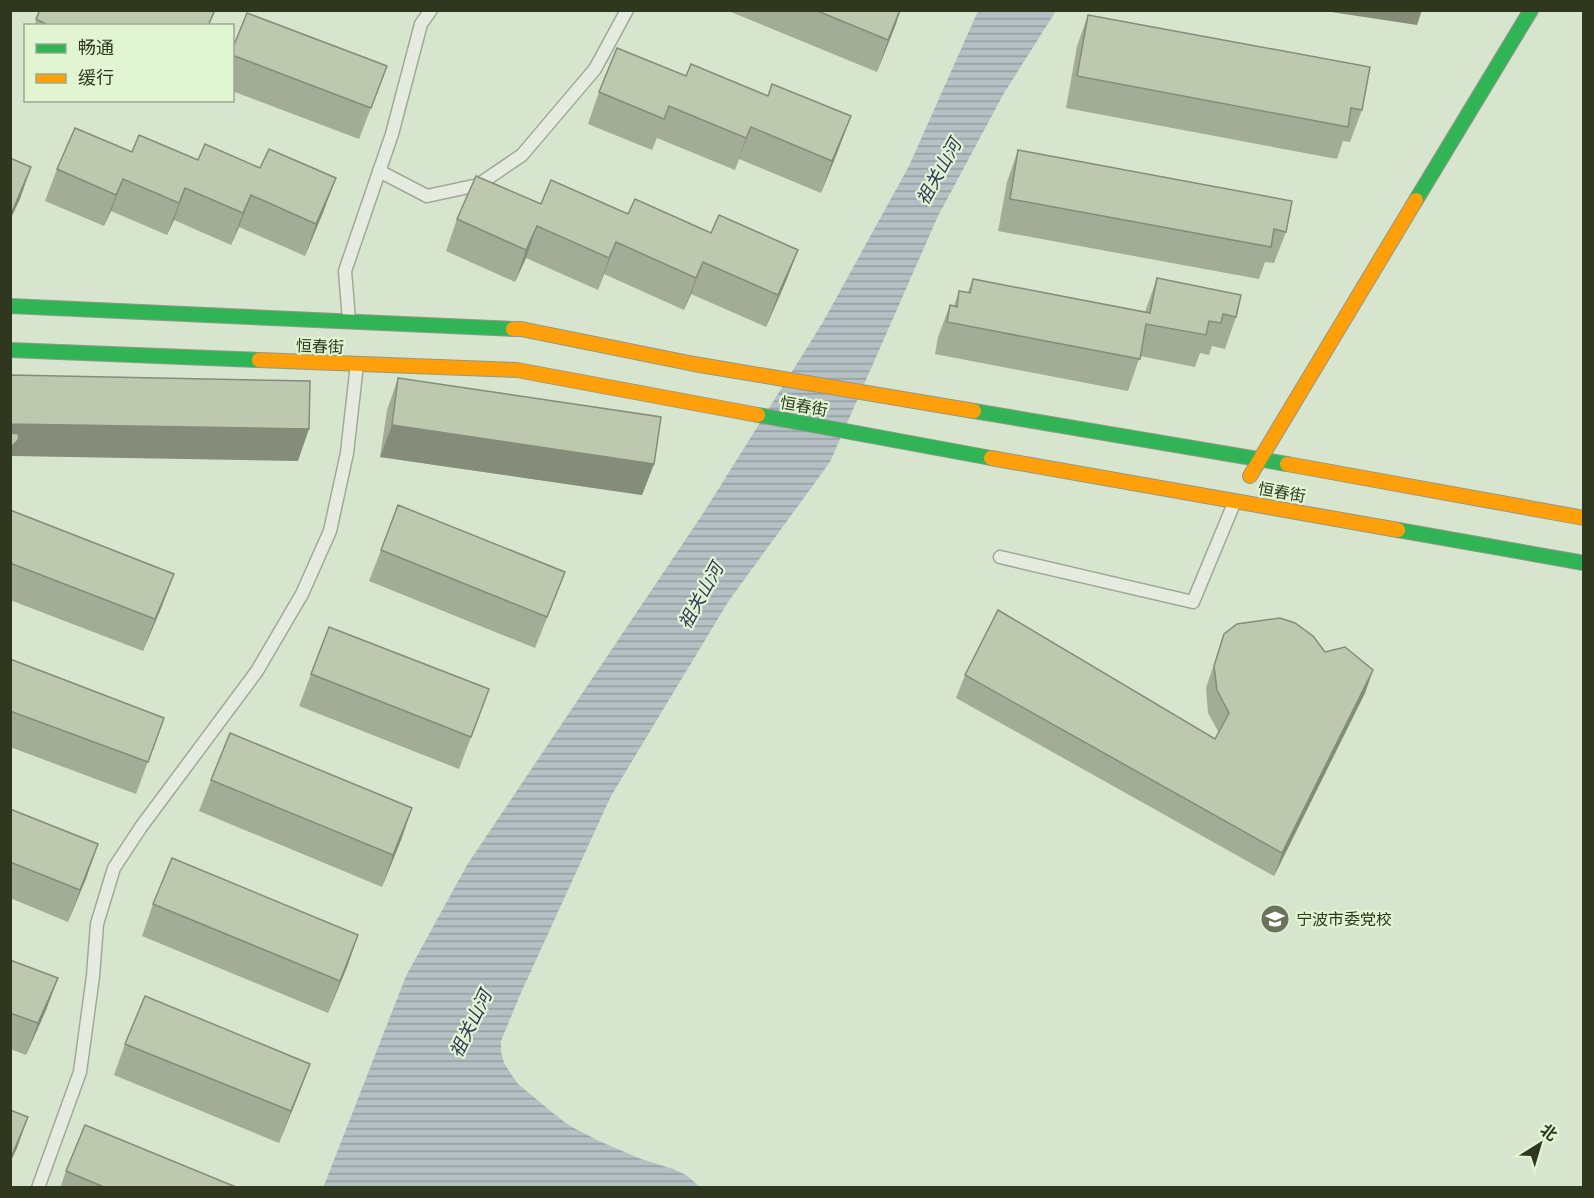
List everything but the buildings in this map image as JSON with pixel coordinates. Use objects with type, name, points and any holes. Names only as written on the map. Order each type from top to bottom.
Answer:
[{"type":"main road","points":[[1236,500],[1531,10]]},
{"type":"main road","name":"恒春街","points":[[10,306],[521,329],[694,364],[1260,459],[1584,518]]},
{"type":"main road","name":"恒春街","points":[[10,350],[517,370],[965,453],[1584,563]]},
{"type":"lane","points":[[349,322],[345,271],[392,134],[421,24],[431,10]]},
{"type":"lane","points":[[379,171],[427,196],[478,185],[522,154],[573,95],[595,69],[627,10]]},
{"type":"lane","points":[[38,1188],[80,1072],[93,976],[97,924],[114,868],[141,827],[257,671],[302,594],[330,531],[347,453],[357,364]]},
{"type":"lane","points":[[1000,557],[1193,602],[1236,500]]},
{"type":"water","name":"祖关山河","points":[[978,11],[1056,11],[1004,93],[938,216],[830,462],[728,602],[611,796],[501,1041],[504,1063],[517,1083],[570,1126],[641,1159],[686,1175],[700,1187],[323,1188],[406,976],[467,865],[704,512],[823,322],[909,166]]},
{"type":"traffic: fast","points":[[1416,200],[1531,10]]},
{"type":"traffic: fast","points":[[10,306],[513,329]]},
{"type":"traffic: fast","points":[[10,350],[259,360]]},
{"type":"traffic: fast","points":[[974,411],[1287,464]]},
{"type":"traffic: fast","points":[[758,415],[991,458]]},
{"type":"traffic: fast","points":[[1398,530],[1584,563]]},
{"type":"traffic: slow","points":[[1250,476],[1416,200]]},
{"type":"traffic: slow","points":[[513,329],[694,364],[974,411]]},
{"type":"traffic: slow","points":[[259,360],[517,370],[758,415]]},
{"type":"traffic: slow","points":[[991,458],[1398,530]]},
{"type":"traffic: slow","points":[[1287,464],[1584,518]]},
{"type":"place","name":"宁波市委党校","points":[[1275,919]]}]
